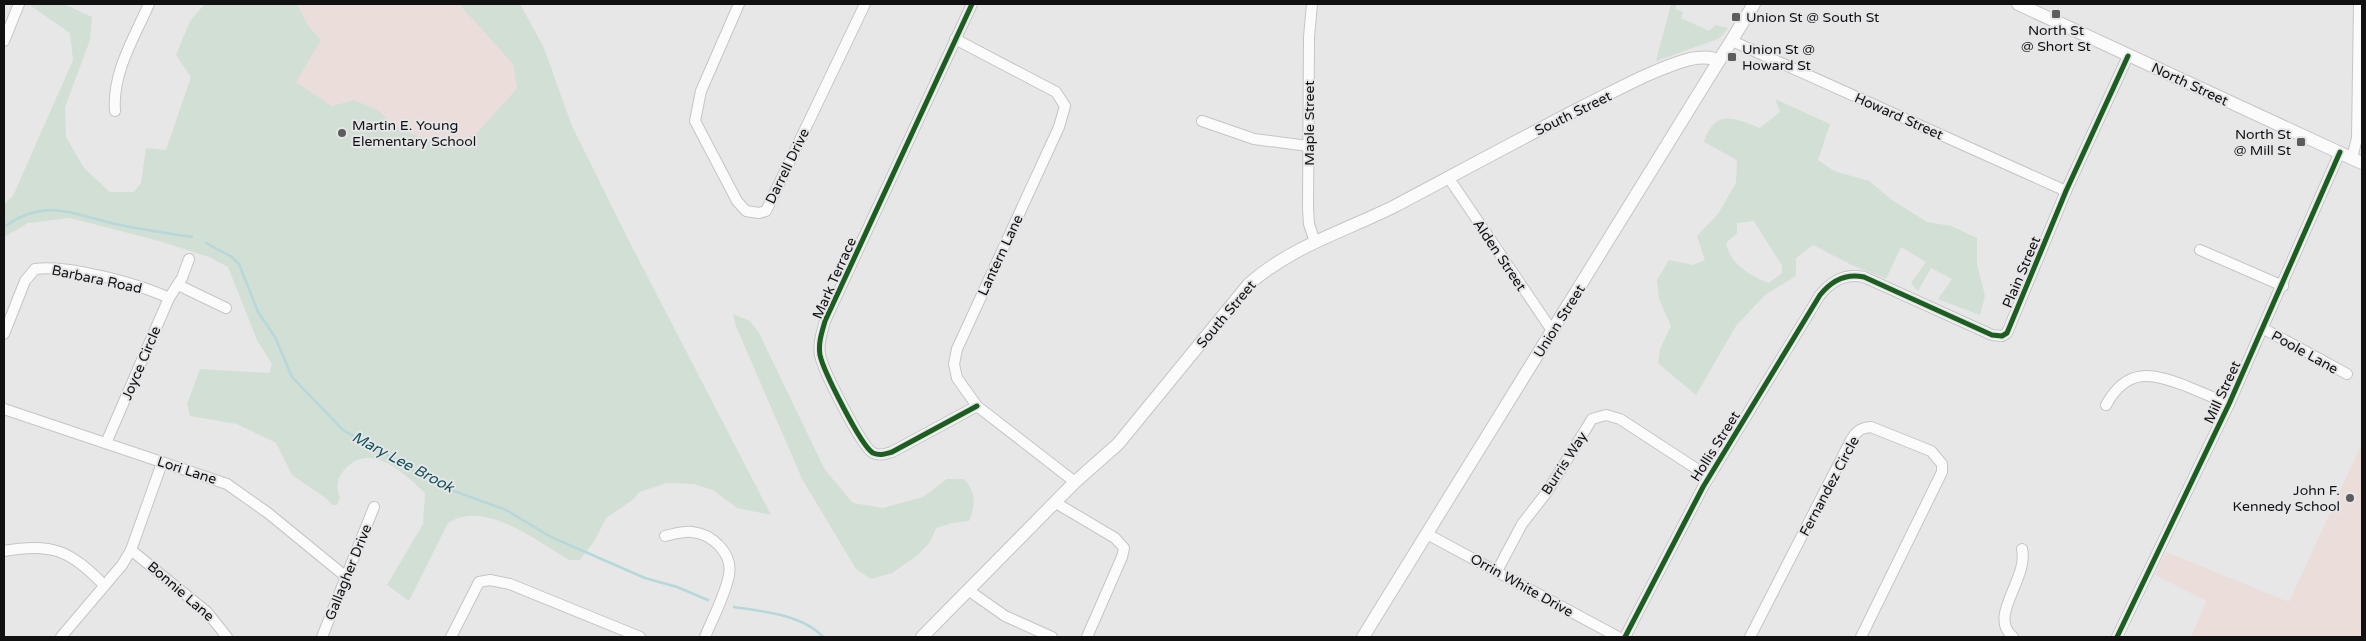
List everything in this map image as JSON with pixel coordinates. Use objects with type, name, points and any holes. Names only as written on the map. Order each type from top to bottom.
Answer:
[{"type":"main road","name":"Union Street","points":[[1363,637],[1754,4]]},
{"type":"main road","name":"North Street","points":[[2018,4],[2357,161]]},
{"type":"main road","name":"South Street","points":[[922,637],[1076,482],[1118,444],[1249,284],[1280,260],[1315,242],[1385,211],[1563,117],[1665,69],[1696,58],[1720,61]]},
{"type":"street","points":[[4,41],[19,4]]},
{"type":"street","points":[[115,112],[115,94],[119,72],[149,4]]},
{"type":"street","name":"Darrell Drive","points":[[740,4],[700,91],[694,121],[737,201],[746,211],[759,213],[766,211],[865,4]]},
{"type":"street","name":"Mark Terrace","points":[[972,4],[826,321],[820,342],[820,353],[826,370],[860,437],[875,454],[892,452],[977,406]]},
{"type":"street","name":"Maple Street","points":[[1312,4],[1308,146],[1309,217],[1315,242]]},
{"type":"street","points":[[2357,161],[2360,141],[2359,4]]},
{"type":"street","name":"Lantern Lane","points":[[955,39],[1056,92],[1065,106],[1060,126],[955,354],[954,368],[956,378],[977,406],[1076,482]]},
{"type":"street","name":"Howard Street","points":[[1732,41],[2066,191]]},
{"type":"street","name":"Plain Street","points":[[1841,278],[1853,275],[1870,279],[1992,335],[2002,336],[2008,331],[2066,191],[2128,56]]},
{"type":"street","points":[[1202,121],[1254,139],[1308,146]]},
{"type":"street","name":"Mill Street","points":[[2117,637],[2264,329],[2340,152]]},
{"type":"street","name":"Alden Street","points":[[1448,177],[1553,332]]},
{"type":"street","points":[[2200,250],[2283,286]]},
{"type":"street","name":"Joyce Circle","points":[[106,443],[169,298],[178,285],[189,259]]},
{"type":"street","name":"Barbara Road","points":[[4,334],[25,281],[35,269],[72,271],[144,288],[169,298]]},
{"type":"street","name":"Hollis Street","points":[[1625,637],[1709,477],[1820,295],[1828,286],[1841,278]]},
{"type":"street","points":[[178,285],[226,308]]},
{"type":"street","name":"Poole Lane","points":[[2264,329],[2347,374]]},
{"type":"street","points":[[2106,405],[2124,383],[2133,378],[2148,375],[2162,378],[2229,404]]},
{"type":"street","name":"Lori Lane","points":[[4,409],[227,484],[261,508],[346,576]]},
{"type":"street","name":"Burris Way","points":[[1497,571],[1522,524],[1547,492],[1592,419],[1606,415],[1620,419],[1709,477]]},
{"type":"street","name":"Fernandez Circle","points":[[1750,637],[1850,440],[1856,432],[1863,428],[1871,427],[1931,451],[1942,464],[1942,472],[1860,637]]},
{"type":"street","points":[[61,637],[122,565],[131,550],[162,462]]},
{"type":"street","points":[[1056,503],[1115,538],[1124,548],[1087,637]]},
{"type":"street","name":"Gallagher Drive","points":[[322,637],[374,507]]},
{"type":"street","points":[[665,536],[693,532],[708,536],[717,543],[729,562],[730,573],[726,587],[705,637]]},
{"type":"street","name":"Orrin White Drive","points":[[1427,534],[1618,637]]},
{"type":"street","points":[[4,551],[57,549],[80,561],[104,585]]},
{"type":"street","points":[[2013,637],[2006,629],[2003,617],[2022,572],[2022,549]]},
{"type":"street","name":"Bonnie Lane","points":[[131,550],[207,612],[227,637]]},
{"type":"street","points":[[450,637],[479,582],[490,580],[510,584],[640,637]]},
{"type":"street","points":[[968,590],[1005,616],[1052,637]]},
{"type":"shaded area","points":[[33,4],[64,4],[92,17],[90,40],[65,107],[66,137],[84,168],[110,192],[134,192],[141,183],[146,148],[166,150],[191,77],[176,55],[190,21],[205,4],[297,4],[309,27],[321,40],[296,82],[332,106],[354,100],[378,110],[395,127],[445,147],[477,133],[517,88],[513,64],[459,4],[520,4],[544,48],[572,126],[628,239],[771,515],[737,508],[713,490],[694,484],[667,483],[639,492],[634,499],[606,518],[595,540],[580,560],[569,560],[510,525],[494,519],[478,516],[462,517],[448,523],[409,601],[387,585],[423,524],[425,493],[407,477],[397,469],[376,459],[365,458],[354,462],[339,477],[337,487],[340,498],[337,505],[332,505],[327,499],[292,475],[276,443],[237,424],[190,416],[187,404],[200,369],[269,373],[272,364],[257,340],[228,267],[209,257],[159,241],[70,218],[28,223],[4,237],[4,204],[13,196],[73,60],[70,33],[31,6]]},
{"type":"shaded area","points":[[236,4],[520,4],[544,48],[434,285]]},
{"type":"shaded area","points":[[1671,4],[1677,4],[1675,9],[1683,12],[1681,18],[1709,31],[1716,25],[1728,28],[1721,37],[1715,40],[1656,61]]},
{"type":"shaded area","points":[[1775,99],[1830,124],[1818,160],[1834,171],[1869,181],[1892,200],[1927,222],[1951,226],[1977,238],[1977,264],[1985,296],[1980,315],[1938,299],[1952,279],[1931,268],[1918,291],[1911,283],[1926,262],[1901,247],[1886,279],[1852,265],[1813,245],[1796,258],[1796,276],[1765,295],[1736,326],[1696,395],[1658,363],[1660,349],[1671,326],[1659,299],[1657,280],[1669,260],[1693,265],[1705,260],[1697,236],[1718,214],[1736,183],[1737,160],[1704,142],[1708,131],[1720,120],[1726,119],[1742,121],[1760,128],[1780,112]],"holes":[[[1754,221],[1782,266],[1782,273],[1769,283],[1748,273],[1736,263],[1726,243],[1737,233],[1737,223]]]},
{"type":"shaded area","points":[[733,314],[750,321],[759,333],[825,470],[853,503],[883,508],[923,497],[947,479],[964,479],[971,489],[974,499],[969,521],[952,523],[936,528],[930,542],[918,555],[892,573],[871,579],[856,569],[802,479],[736,326]]},
{"type":"shaded area","name":"John F. Kennedy School","points":[[2362,443],[2362,637],[2191,637],[2206,601],[2155,575],[2166,552],[2289,602]]},
{"type":"waterway","name":"Mary Lee Brook","points":[[4,227],[34,212],[48,210],[192,237]]},
{"type":"waterway","name":"Mary Lee Brook","points":[[206,243],[232,257],[239,264],[258,312],[275,337],[292,377],[343,430],[443,487],[506,510],[551,537],[645,578],[677,587],[708,600]]},
{"type":"waterway","name":"Mary Lee Brook","points":[[734,607],[769,612],[793,619],[805,624],[823,637]]},
{"type":"cycle path","points":[[972,4],[825,321],[820,355],[843,407],[867,447],[876,454],[892,452],[977,406]]},
{"type":"cycle path","points":[[1625,637],[1703,487],[1820,295],[1829,285],[1845,277],[1864,277],[1992,335],[2002,336],[2007,333],[2066,191],[2128,56]]},
{"type":"cycle path","points":[[2117,637],[2229,404],[2340,152]]},
{"type":"place","name":"North St @ Short St","points":[[2056,14]]},
{"type":"place","name":"Union St @ South St","points":[[1736,17]]},
{"type":"place","name":"Union St @ Howard St","points":[[1732,57]]},
{"type":"place","name":"Martin E. Young Elementary School","points":[[342,133]]},
{"type":"place","name":"North St @ Mill St","points":[[2301,142]]},
{"type":"place","name":"John F. Kennedy School","points":[[2350,498]]}]
